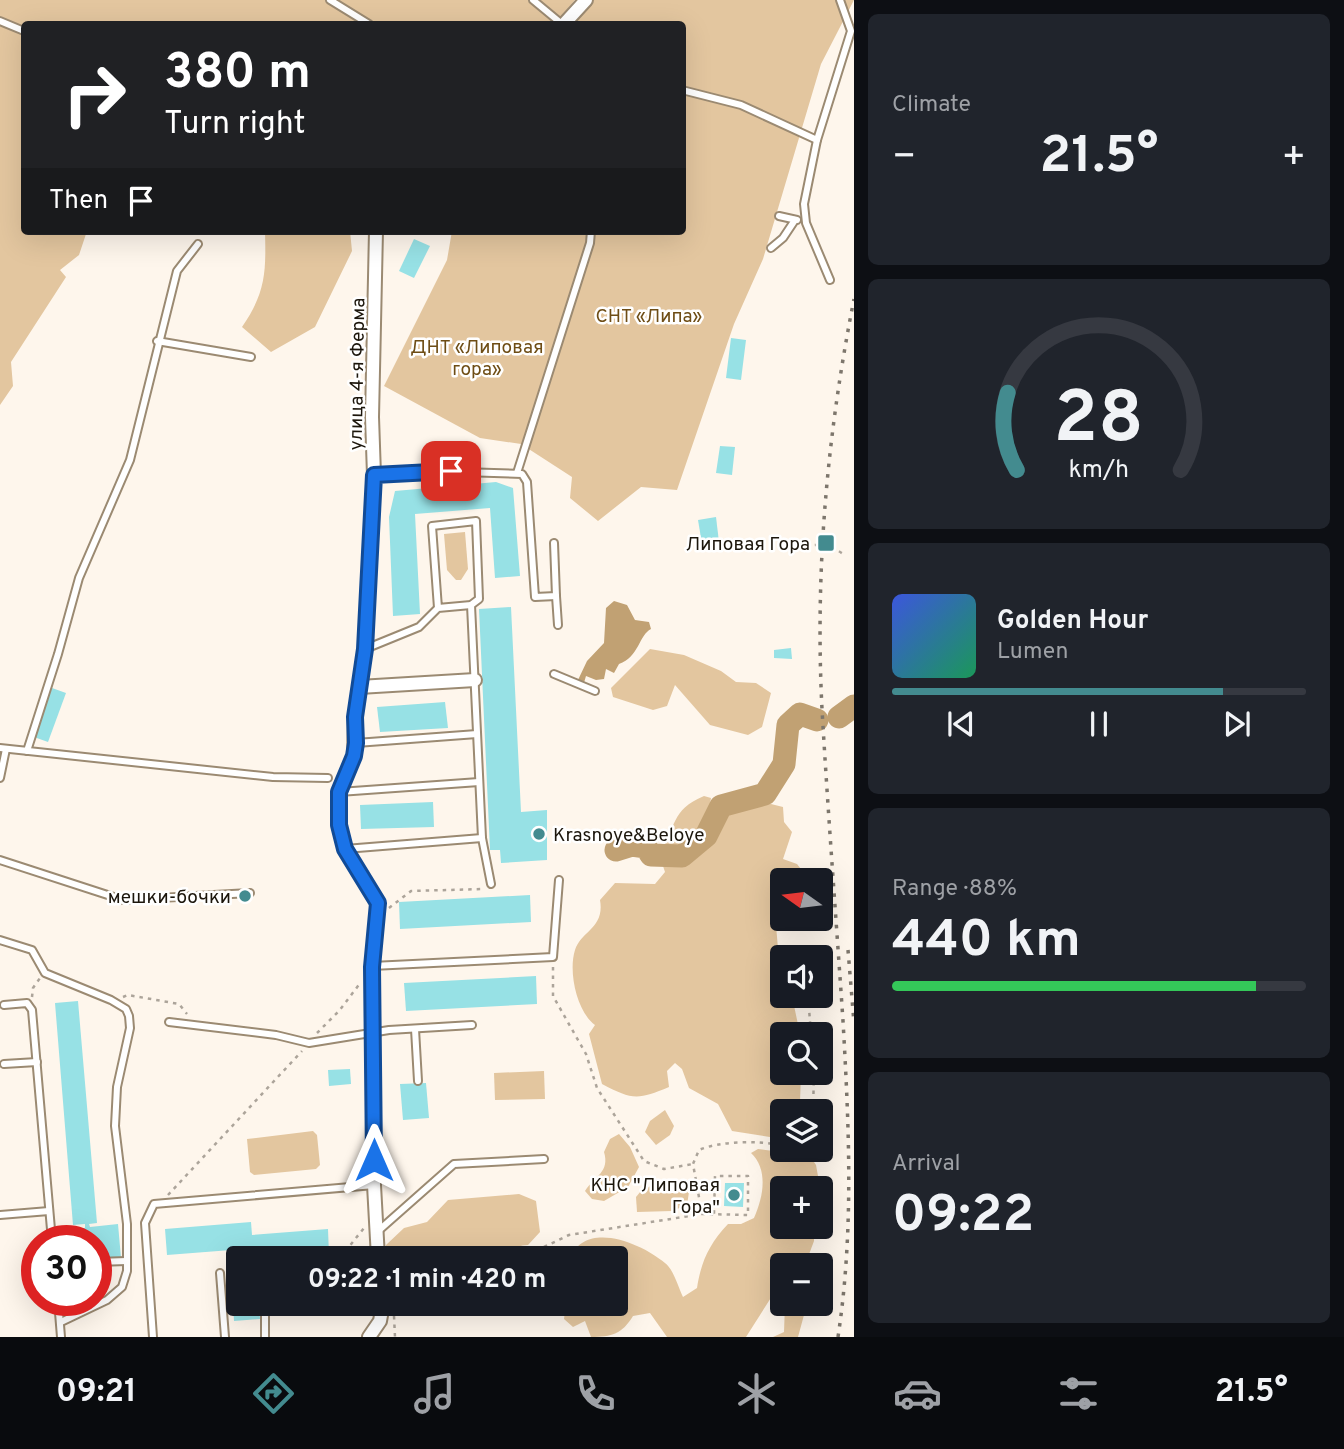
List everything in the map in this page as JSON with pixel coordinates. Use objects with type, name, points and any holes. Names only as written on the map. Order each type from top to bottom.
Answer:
[{"type":"street","points":[[566,21],[586,0]]},
{"type":"street","name":"улица 4-я Ферма","points":[[376,235],[372,417],[374,475],[365,649],[355,717],[356,743],[354,756],[339,792],[339,825],[345,849],[378,903],[379,916],[372,971],[377,1246]]},
{"type":"street","points":[[359,687],[475,680]]},
{"type":"street","points":[[369,1337],[376,1331],[381,1316]]},
{"type":"lane","points":[[330,0],[364,21]]},
{"type":"lane","points":[[533,0],[559,21]]},
{"type":"lane","points":[[830,280],[806,223],[804,204],[817,140],[851,31],[840,0]]},
{"type":"lane","points":[[0,21],[21,31]]},
{"type":"lane","points":[[686,91],[741,105],[817,140]]},
{"type":"lane","points":[[779,216],[806,223]]},
{"type":"lane","points":[[771,248],[783,238],[795,220]]},
{"type":"lane","points":[[517,473],[591,235]]},
{"type":"lane","points":[[27,751],[79,578],[130,460],[157,341],[177,271],[198,244]]},
{"type":"lane","points":[[157,341],[251,357]]},
{"type":"lane","points":[[374,475],[429,471],[522,474],[527,482],[535,597],[556,596]]},
{"type":"lane","points":[[365,649],[419,627],[438,608],[471,605],[479,599],[476,521],[432,526],[438,608]]},
{"type":"lane","points":[[554,543],[558,625]]},
{"type":"lane","points":[[471,605],[482,838],[491,884]]},
{"type":"lane","points":[[554,674],[595,691]]},
{"type":"lane","points":[[356,743],[477,734]]},
{"type":"lane","points":[[0,778],[3,748],[273,777],[328,778]]},
{"type":"lane","points":[[339,792],[480,782]]},
{"type":"lane","points":[[345,849],[482,838]]},
{"type":"lane","points":[[0,860],[123,900],[250,893]]},
{"type":"lane","points":[[372,971],[553,957],[559,880]]},
{"type":"lane","points":[[0,940],[32,950],[45,973],[111,1000],[126,1009],[129,1016],[130,1028],[117,1087],[115,1126],[127,1224],[127,1261],[122,1287],[107,1300],[61,1322]]},
{"type":"lane","points":[[4,1005],[27,1003],[32,1006],[50,1225]]},
{"type":"lane","points":[[169,1022],[309,1043],[415,1029],[472,1025]]},
{"type":"lane","points":[[415,1029],[418,1081]]},
{"type":"lane","points":[[4,1064],[37,1062]]},
{"type":"lane","points":[[376,1233],[454,1164],[544,1159]]},
{"type":"lane","points":[[153,1337],[145,1223],[149,1209],[161,1202],[374,1185]]},
{"type":"lane","points":[[0,1215],[49,1211]]},
{"type":"lane","points":[[112,1261],[127,1261]]},
{"type":"lane","points":[[220,1273],[225,1337]]},
{"type":"lane","points":[[60,1316],[61,1337]]},
{"type":"lane","points":[[265,1316],[265,1337]]},
{"type":"path","points":[[798,548],[819,542],[831,545],[846,556]]},
{"type":"path","points":[[379,916],[411,891],[484,889]]},
{"type":"path","points":[[553,957],[553,996],[574,1028],[597,1088],[644,1161],[664,1169],[693,1164]]},
{"type":"path","points":[[161,1202],[339,1011],[359,983],[372,971]]},
{"type":"path","points":[[32,995],[33,988]]},
{"type":"path","points":[[111,1000],[128,995],[179,1004],[195,1025]]},
{"type":"path","points":[[702,1214],[693,1164],[699,1150],[708,1146],[750,1142],[770,1144]]},
{"type":"path","points":[[546,1246],[569,1235],[702,1214],[748,1215],[748,1176],[715,1176],[714,1213]]},
{"type":"path","points":[[350,1246],[375,1215]]},
{"type":"path","points":[[265,1320],[270,1316]]},
{"type":"path","points":[[394,1316],[395,1337]]},
{"type":"green space","points":[[0,0],[575,0],[558,21],[21,21],[21,235],[86,235],[79,255],[60,270],[66,277],[11,362],[13,386],[0,405]]},
{"type":"green space","name":"СНТ «Липа»","points":[[592,0],[854,0],[821,64],[763,259],[734,324],[677,490],[641,487],[598,521],[570,498],[572,477],[521,444],[480,438],[384,386],[447,260],[451,235],[686,235],[686,21],[571,21]]},
{"type":"green space","points":[[265,235],[350,235],[352,251],[315,327],[271,352],[242,327],[260,292]]},
{"type":"green space","points":[[465,532],[468,569],[461,580],[456,580],[447,570],[444,534]]},
{"type":"green space","points":[[650,649],[684,655],[721,671],[736,682],[756,683],[771,693],[762,727],[748,735],[710,725],[675,685],[667,706],[653,710],[613,697],[611,688]]},
{"type":"green space","points":[[704,796],[711,798],[706,827],[729,810],[759,801],[783,807],[784,822],[792,832],[783,859],[800,868],[770,868],[770,931],[777,931],[778,945],[770,945],[770,1008],[795,1008],[797,1022],[770,1022],[770,1085],[801,1085],[800,1099],[770,1099],[770,1137],[732,1131],[718,1104],[689,1088],[682,1069],[675,1063],[667,1071],[669,1087],[650,1094],[628,1095],[602,1084],[589,1034],[595,1025],[583,1011],[576,991],[573,969],[575,950],[599,917],[600,900],[615,883],[655,884],[665,872],[659,854],[675,820],[693,801]]},
{"type":"green space","points":[[544,1071],[545,1099],[495,1100],[494,1073]]},
{"type":"green space","points":[[665,1110],[674,1126],[670,1135],[656,1145],[645,1132],[650,1121]]},
{"type":"green space","points":[[313,1131],[317,1135],[320,1165],[316,1169],[254,1175],[250,1172],[247,1139]]},
{"type":"green space","points":[[619,1134],[630,1147],[639,1167],[628,1187],[604,1201],[592,1199],[585,1191],[603,1169],[604,1152],[610,1139]]},
{"type":"green space","points":[[758,1149],[770,1151],[770,1162],[814,1162],[818,1176],[770,1176],[770,1239],[814,1241],[810,1253],[770,1253],[770,1299],[746,1337],[667,1337],[650,1313],[633,1316],[625,1327],[616,1333],[591,1337],[585,1321],[573,1327],[564,1319],[564,1316],[628,1316],[628,1246],[578,1246],[601,1237],[629,1243],[655,1256],[668,1266],[683,1297],[697,1288],[707,1254],[721,1231],[728,1224],[741,1224],[754,1218],[763,1183],[760,1167],[751,1153]]},
{"type":"green space","points":[[664,1179],[689,1192],[687,1205],[672,1211],[637,1212],[636,1197],[641,1191]]},
{"type":"green space","points":[[519,1194],[536,1201],[540,1232],[528,1245],[522,1246],[386,1246],[404,1228],[427,1222],[448,1200]]},
{"type":"green space","points":[[785,1316],[804,1316],[798,1337],[773,1337],[784,1332]]},
{"type":"shaded area","points":[[614,601],[627,605],[635,620],[649,622],[651,629],[614,673],[606,669],[604,679],[596,680],[586,676],[583,686],[578,680],[587,661],[604,643],[606,608]]},
{"type":"building","points":[[414,239],[430,246],[414,278],[399,271]]},
{"type":"building","points":[[731,338],[746,340],[741,380],[726,378]]},
{"type":"building","points":[[720,446],[735,447],[732,475],[716,473]]},
{"type":"building","points":[[496,482],[513,488],[520,576],[495,578],[490,508],[415,514],[420,614],[393,616],[389,517],[395,491]]},
{"type":"building","points":[[716,517],[719,542],[702,544],[698,520]]},
{"type":"building","points":[[511,607],[521,812],[547,810],[547,860],[501,863],[500,850],[490,850],[479,609]]},
{"type":"building","points":[[791,648],[792,659],[774,658],[774,650]]},
{"type":"building","points":[[52,688],[66,693],[48,742],[34,737]]},
{"type":"building","points":[[445,702],[448,728],[380,732],[377,707]]},
{"type":"building","points":[[433,802],[434,827],[361,829],[360,805]]},
{"type":"building","points":[[530,895],[531,922],[400,929],[399,902]]},
{"type":"building","points":[[536,976],[537,1004],[406,1011],[404,983]]},
{"type":"building","points":[[78,1001],[97,1223],[89,1225],[73,1225],[55,1003]]},
{"type":"building","points":[[350,1069],[351,1084],[329,1086],[328,1070]]},
{"type":"building","points":[[426,1083],[429,1118],[403,1120],[400,1084]]},
{"type":"building","name":"КНС \"Липовая Гора\"","points":[[725,1183],[744,1183],[743,1207],[724,1206]]},
{"type":"building","points":[[251,1222],[252,1235],[328,1229],[329,1246],[226,1246],[226,1250],[167,1255],[165,1229]]},
{"type":"building","points":[[118,1224],[121,1258],[112,1259],[112,1225],[109,1225]]},
{"type":"building","points":[[234,1316],[260,1316],[260,1319],[234,1321]]},
{"type":"waterway","points":[[839,717],[854,706]]},
{"type":"waterway","points":[[616,850],[632,845],[646,847],[651,855],[682,856],[706,836],[721,806],[765,794],[784,764],[788,725],[800,714],[817,720]]},
{"type":"railway","points":[[838,1337],[846,1258],[848,1140],[843,1021],[822,709],[820,606],[830,452],[854,299]]},
{"type":"railway","points":[[848,950],[854,1023]]},
{"type":"place","name":"Липовая Гора","points":[[826,543]]},
{"type":"place","name":"Krasnoye&Beloye","points":[[539,834]]},
{"type":"place","name":"мешки-бочки","points":[[245,896]]},
{"type":"place","name":"КНС \"Липовая Гора\"","points":[[734,1195]]},
{"type":"route","points":[[374,1160],[372,967],[379,916],[378,903],[345,849],[339,825],[339,792],[354,756],[356,743],[355,717],[365,649],[374,475],[451,471]]},
{"type":"park label","name":"ДНТ «Липовая гора»","points":[[477,357]]}]
